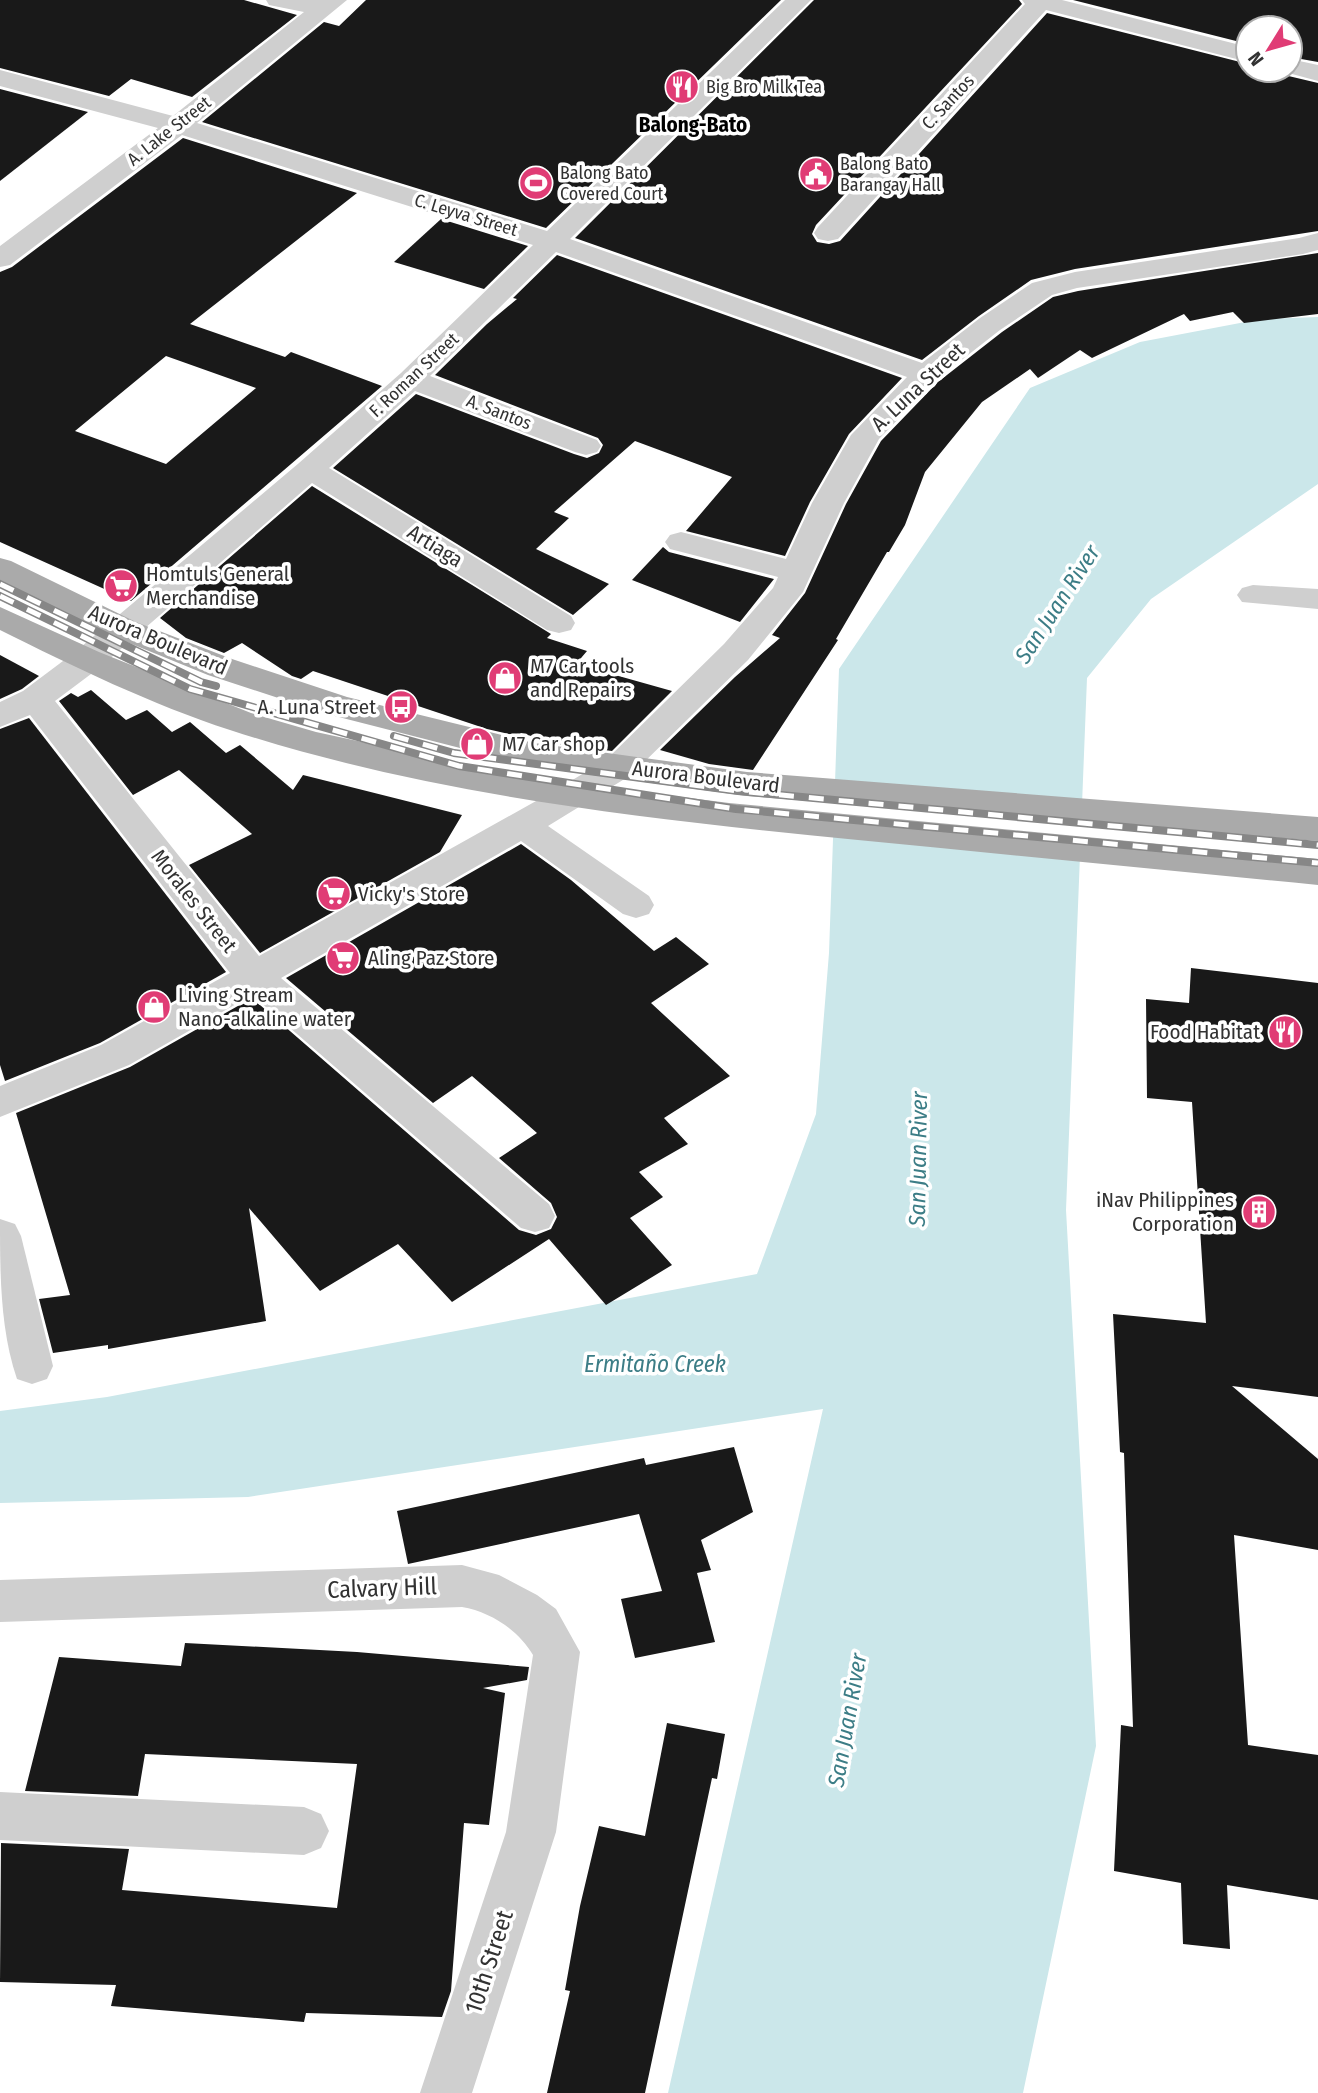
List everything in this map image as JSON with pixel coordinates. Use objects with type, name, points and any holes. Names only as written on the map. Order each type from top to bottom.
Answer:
[{"type":"main road","name":"Aurora Boulevard","points":[[0,568],[124,629],[220,667],[339,706],[534,755],[747,784],[1318,829]]},
{"type":"main road","name":"Aurora Boulevard","points":[[0,617],[87,660],[239,721],[313,743],[443,772],[573,796],[729,815],[1318,872]]},
{"type":"street","points":[[278,0],[329,4]]},
{"type":"street","name":"F. Roman Street","points":[[0,716],[35,699],[87,660],[411,379],[799,0]]},
{"type":"street","points":[[1037,1],[1234,51]]},
{"type":"street","name":"C. Santos","points":[[828,233],[1037,1]]},
{"type":"street","name":"A. Lake Street","points":[[0,259],[178,125],[329,4]]},
{"type":"street","name":"C. Leyva Street","points":[[0,78],[178,125],[553,242],[926,374]]},
{"type":"street","name":"A. Luna Street","points":[[0,1102],[115,1055],[573,796],[619,767],[736,652],[787,592],[828,503],[866,435],[926,374],[990,324],[1042,289],[1074,280],[1291,248],[1318,241]]},
{"type":"street","name":"A. Santos","points":[[411,379],[586,446]]},
{"type":"street","name":"Artiaga","points":[[310,469],[559,623]]},
{"type":"street","points":[[681,542],[796,572]]},
{"type":"street","points":[[1253,595],[1318,599]]},
{"type":"street","name":"Morales Street","points":[[35,699],[253,975],[536,1216]]},
{"type":"street","points":[[521,824],[636,905]]},
{"type":"street","points":[[0,1236],[32,1366]]},
{"type":"street","name":"Calvary Hill","points":[[0,1601],[414,1586],[462,1586],[501,1598],[540,1624],[556,1652],[531,1832]]},
{"type":"street","points":[[0,1816],[304,1830]]},
{"type":"street","name":"10th Street","points":[[446,2093],[531,1832]]},
{"type":"water","points":[[1318,317],[1318,484],[1151,599],[1087,678],[1066,1210],[1096,1746],[1023,2093],[668,2093],[823,1409],[248,1497],[0,1503],[0,1411],[107,1397],[757,1274],[816,1114],[829,953],[839,669],[1030,388],[1140,342],[1261,319]]},
{"type":"pier","points":[[831,795],[1085,819],[1084,847],[830,823]]},
{"type":"building","points":[[0,0],[244,0],[297,15],[192,97],[131,79],[109,96],[0,68]]},
{"type":"building","points":[[366,0],[781,0],[546,228],[202,122],[324,22],[339,26]]},
{"type":"building","points":[[814,0],[1019,0],[1022,4],[816,225],[812,234],[817,242],[829,244],[840,241],[1047,13],[1234,60],[1234,84],[1304,84],[1304,80],[1318,83],[1318,231],[1075,269],[1031,280],[922,360],[575,238]]},
{"type":"building","points":[[1073,0],[1318,0],[1318,62],[1304,60],[1304,14],[1234,14],[1234,40]]},
{"type":"building","points":[[0,89],[88,112],[0,181]]},
{"type":"building","points":[[183,138],[357,193],[190,324],[285,357],[291,352],[382,386],[131,601],[0,542],[0,272],[12,267]],"holes":[[[166,356],[256,388],[166,464],[75,431]]]},
{"type":"building","points":[[441,219],[528,246],[484,289],[394,262]]},
{"type":"building","points":[[1318,253],[1318,314],[1244,323],[1233,312],[1190,321],[1184,314],[1092,358],[1080,350],[1038,378],[1030,369],[982,402],[925,472],[905,525],[836,639],[838,640],[753,770],[709,764],[660,750],[735,677],[780,638],[772,635],[805,593],[846,504],[881,441],[938,382],[1002,332],[1053,297]]},
{"type":"building","points":[[557,255],[902,378],[849,434],[810,502],[785,556],[686,531],[732,477],[635,441],[554,512],[569,518],[536,549],[609,584],[573,615],[333,468],[416,394],[574,454],[587,458],[599,453],[603,445],[598,438],[435,375],[517,299],[513,298]]},
{"type":"building","points":[[312,486],[551,634],[547,638],[587,651],[576,664],[672,691],[612,751],[558,744],[521,733],[518,736],[487,729],[313,671],[301,679],[292,676],[242,643],[224,653],[186,638],[160,618]]},
{"type":"building","points":[[663,547],[669,552],[774,579],[740,622],[632,580]]},
{"type":"building","points":[[0,655],[39,676],[22,689],[0,699]]},
{"type":"building","points":[[91,690],[126,720],[147,710],[172,732],[190,722],[226,753],[240,745],[293,790],[303,775],[462,815],[440,852],[260,953],[189,865],[252,834],[179,770],[133,795],[59,701],[71,693],[78,697]]},
{"type":"building","points":[[29,718],[226,972],[100,1043],[5,1081],[0,1065],[0,729]]},
{"type":"building","points":[[521,844],[571,880],[654,951],[676,937],[709,964],[651,1003],[730,1076],[664,1118],[688,1144],[639,1172],[663,1197],[630,1218],[672,1265],[606,1305],[549,1239],[452,1302],[398,1244],[320,1291],[249,1208],[266,1321],[108,1349],[108,1345],[53,1353],[39,1299],[70,1295],[16,1113],[130,1067],[252,998],[519,1230],[536,1235],[551,1229],[557,1217],[551,1203],[499,1158],[537,1133],[472,1076],[433,1103],[286,978]]},
{"type":"building","points":[[1191,968],[1318,983],[1318,1397],[1232,1386],[1318,1459],[1318,1550],[1234,1535],[1248,1745],[1318,1755],[1318,1900],[1227,1885],[1230,1949],[1183,1944],[1181,1883],[1114,1871],[1121,1725],[1133,1727],[1124,1453],[1120,1452],[1113,1314],[1206,1323],[1192,1102],[1147,1098],[1146,999],[1189,1003]]},
{"type":"building","points":[[734,1447],[753,1512],[701,1540],[711,1570],[697,1573],[715,1642],[635,1658],[621,1599],[662,1591],[639,1514],[408,1564],[397,1511],[644,1458],[646,1465]]},
{"type":"building","points":[[185,1643],[357,1652],[529,1667],[527,1680],[483,1688],[505,1693],[489,1825],[464,1823],[451,1991],[442,2017],[306,2013],[304,2022],[111,2006],[116,1985],[0,1982],[1,1843],[129,1849],[122,1890],[337,1908],[357,1764],[145,1754],[138,1796],[25,1791],[59,1657],[181,1666]]},
{"type":"building","points":[[667,1723],[725,1734],[717,1779],[712,1778],[645,2093],[547,2093],[570,1991],[565,1990],[580,1906],[599,1826],[645,1836]]},
{"type":"railway","points":[[0,584],[201,682],[216,686]]},
{"type":"railway","points":[[0,596],[190,689],[459,766],[736,809],[1318,863]]},
{"type":"railway","points":[[394,736],[454,753],[738,791],[1318,845]]},
{"type":"place","name":"Big Bro Milk Tea","points":[[682,87]]},
{"type":"place","name":"Balong Bato Barangay Hall","points":[[816,174]]},
{"type":"place","name":"Balong Bato Covered Court","points":[[536,183]]},
{"type":"place","name":"Homtuls General Merchandise","points":[[121,586]]},
{"type":"place","name":"M7 Car tools and Repairs","points":[[505,678]]},
{"type":"place","name":"A. Luna Street","points":[[401,707]]},
{"type":"place","name":"M7 Car shop","points":[[477,744]]},
{"type":"place","name":"Vicky's Store","points":[[334,894]]},
{"type":"place","name":"Aling Paz Store","points":[[343,958]]},
{"type":"place","name":"Living Stream Nano-alkaline water","points":[[154,1007]]},
{"type":"place","name":"Food Habitat","points":[[1285,1032]]},
{"type":"place","name":"iNav Philippines Corporation","points":[[1259,1212]]},
{"type":"district","name":"Balong-Bato","points":[[693,125]]},
{"type":"water label","name":"San Juan River","points":[[1057,604]]},
{"type":"water label","name":"San Juan River","points":[[918,1159]]},
{"type":"water label","name":"Ermitaño Creek","points":[[655,1364]]},
{"type":"water label","name":"San Juan River","points":[[847,1720]]}]
